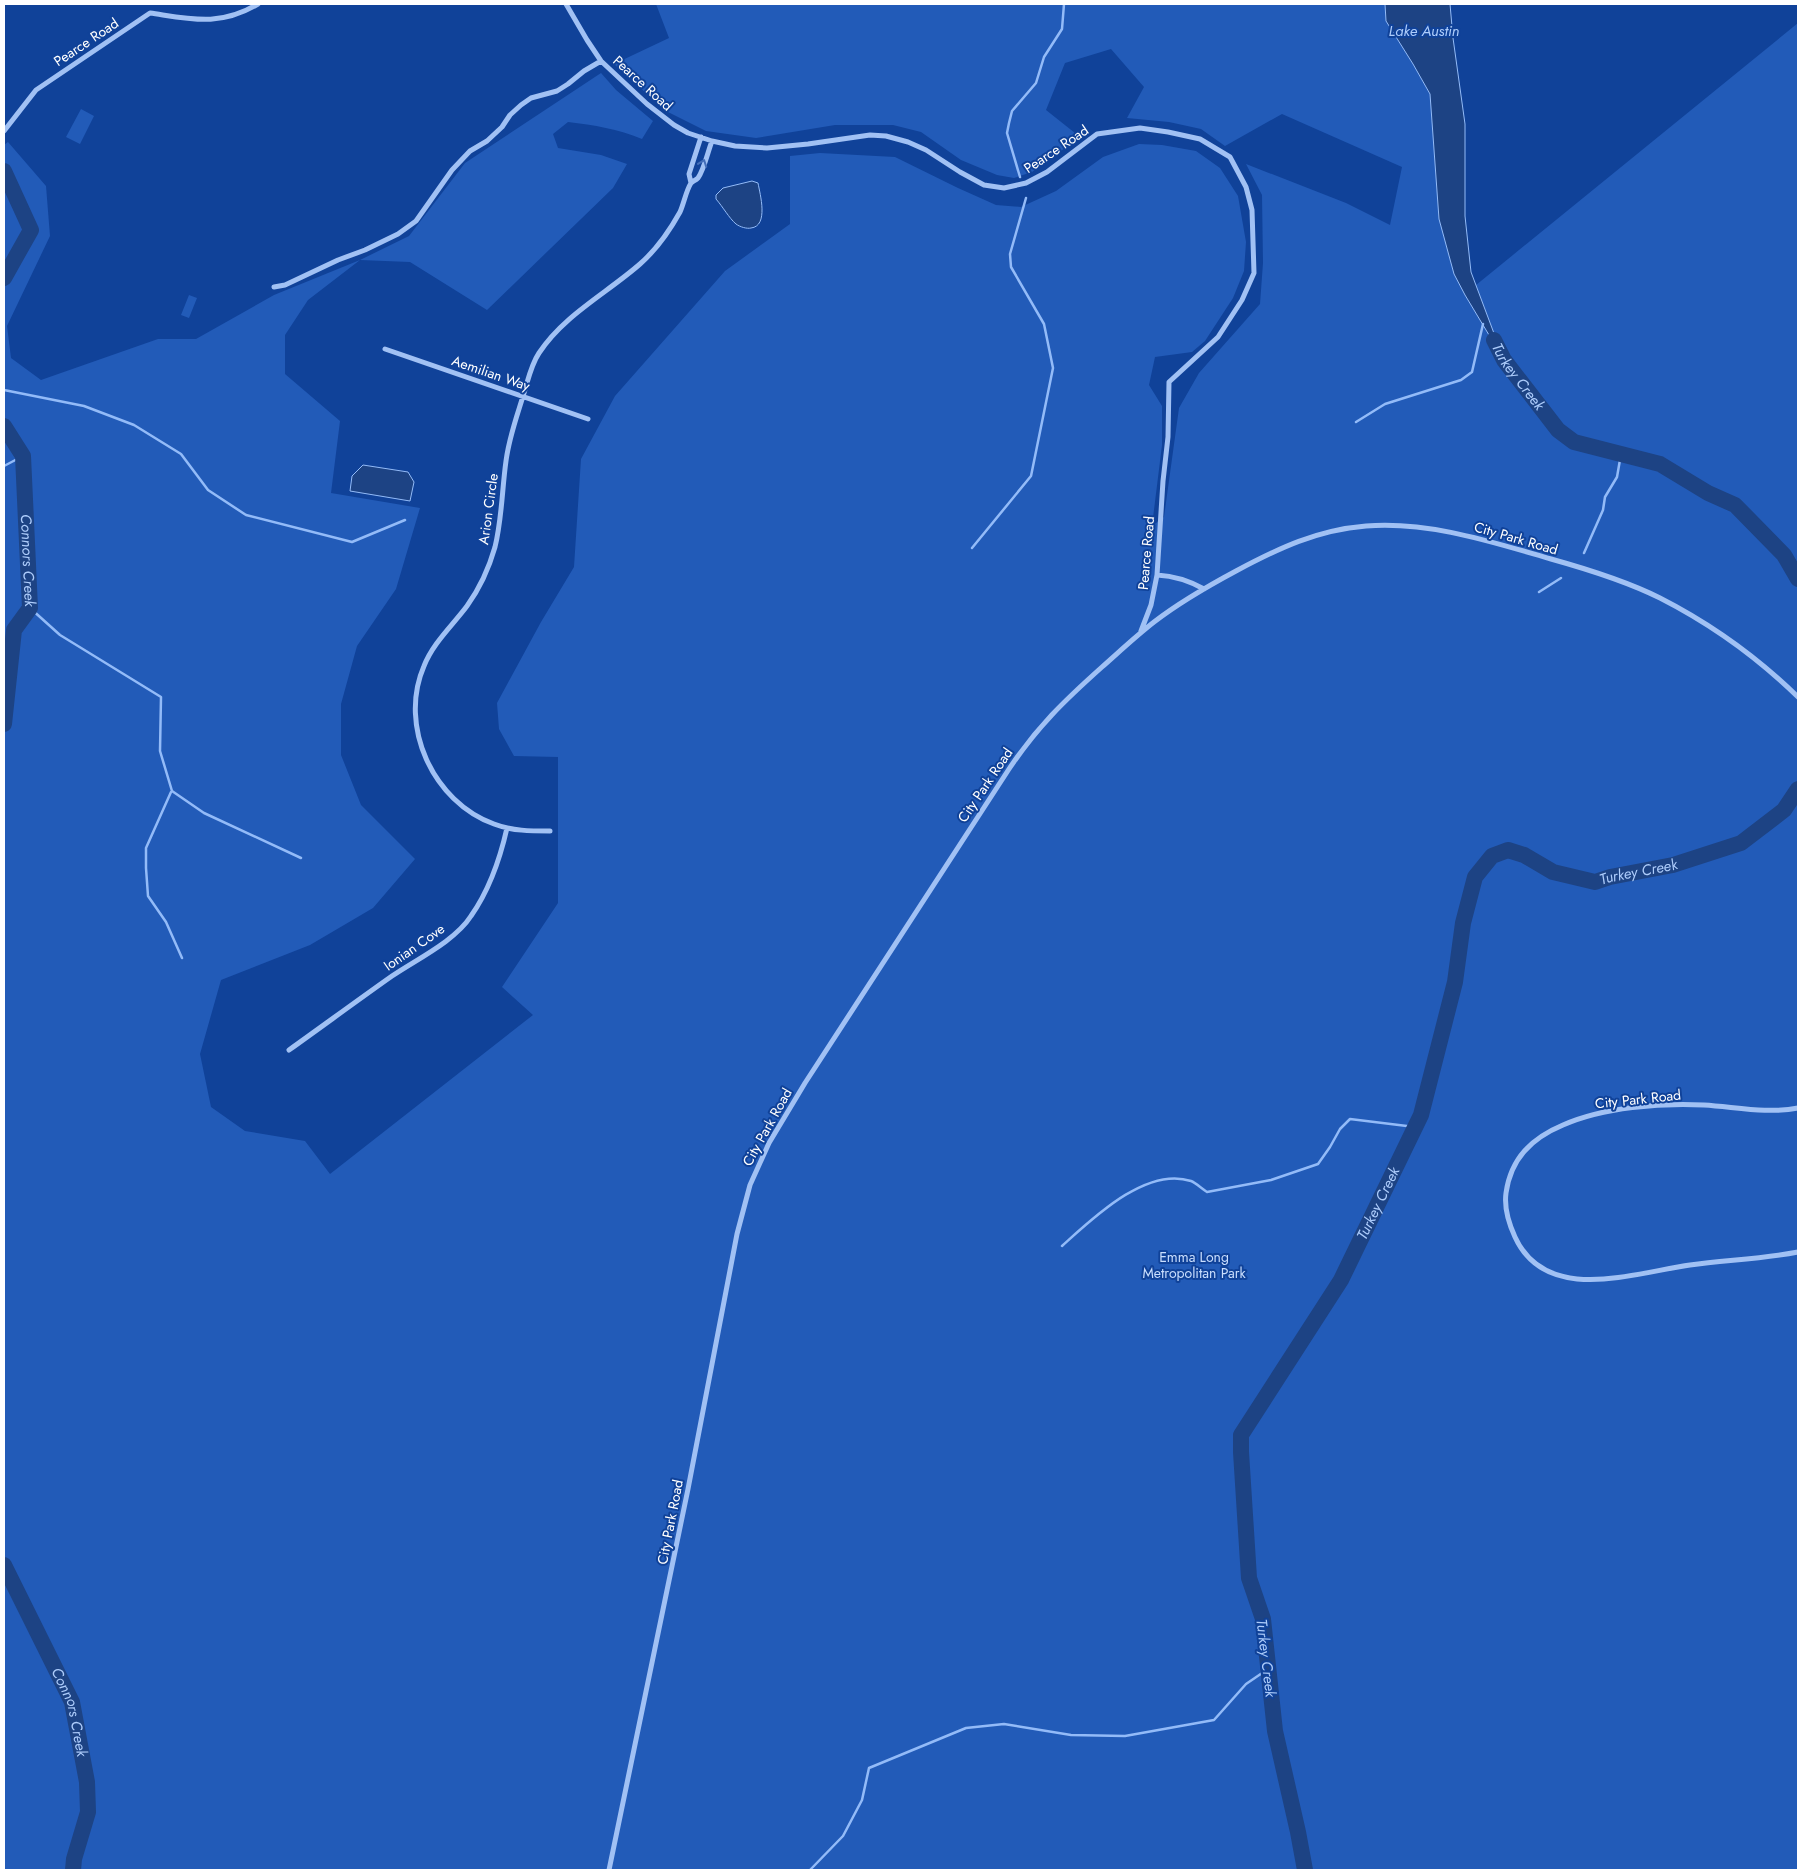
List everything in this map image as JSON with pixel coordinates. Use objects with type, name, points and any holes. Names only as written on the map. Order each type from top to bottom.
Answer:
[{"type":"street","name":"Pearce Road","points":[[4,131],[36,90],[150,13],[210,20],[242,13],[258,4]]},
{"type":"street","name":"Pearce Road","points":[[566,4],[602,61],[647,104],[661,116],[688,132],[712,141],[734,146],[767,148],[870,135],[886,136],[908,142],[926,150],[984,185],[1004,188],[1026,183],[1047,172],[1097,134],[1131,129],[1140,128],[1168,132],[1200,139],[1230,157],[1246,187],[1252,210],[1254,273],[1242,300],[1218,337],[1169,382],[1168,437],[1157,575],[1151,604],[1139,634]]},
{"type":"street","points":[[274,287],[285,285],[338,260],[365,250],[398,234],[416,222],[452,170],[470,151],[487,141],[502,127],[510,115],[531,98],[557,90],[602,61]]},
{"type":"street","name":"Arion Circle","points":[[692,183],[689,174],[700,138]]},
{"type":"street","name":"Arion Circle","points":[[550,831],[521,831],[496,825],[474,814],[452,797],[441,784],[425,758],[417,731],[418,685],[428,657],[475,594],[490,563],[499,527],[508,448],[523,395],[538,354],[562,325],[642,262],[667,233],[679,214],[692,183],[698,177],[712,141]]},
{"type":"street","name":"Aemilian Way","points":[[385,349],[588,419]]},
{"type":"street","name":"City Park Road","points":[[609,1870],[688,1489],[737,1234],[747,1195],[769,1143],[805,1083],[1020,752],[1054,711],[1139,634],[1204,589],[1278,548],[1323,533],[1378,525],[1437,530],[1459,534],[1572,565],[1659,597],[1754,657],[1798,697]]},
{"type":"street","points":[[1157,575],[1175,576],[1191,581],[1204,589]]},
{"type":"street","name":"Ionian Cove","points":[[290,1050],[391,977],[452,936],[471,918],[489,886],[501,855],[507,828]]},
{"type":"street","name":"City Park Road","points":[[1798,1108],[1772,1112],[1704,1105],[1664,1105],[1610,1111],[1582,1117],[1543,1134],[1524,1150],[1512,1171],[1506,1195],[1508,1220],[1519,1245],[1527,1257],[1548,1271],[1574,1279],[1596,1280],[1690,1265],[1798,1252]]},
{"type":"green space","name":"Emma Long Metropolitan Park","points":[[656,4],[1385,4],[1386,21],[1430,94],[1439,219],[1465,294],[1798,23],[1798,1870],[4,1870],[4,145],[8,142],[46,186],[50,236],[7,326],[11,358],[41,380],[158,339],[196,339],[274,295],[360,260],[308,300],[285,335],[285,374],[340,421],[331,493],[420,508],[396,589],[357,646],[341,704],[341,755],[361,805],[415,859],[373,908],[310,945],[221,980],[200,1054],[211,1107],[245,1131],[305,1141],[330,1174],[533,1015],[502,987],[558,903],[558,757],[514,756],[499,729],[497,703],[541,622],[574,567],[581,459],[615,396],[725,271],[790,224],[790,156],[820,153],[895,157],[996,205],[1021,207],[1056,191],[1103,157],[1139,144],[1162,145],[1196,151],[1220,168],[1238,196],[1246,242],[1244,271],[1233,298],[1205,341],[1192,352],[1155,357],[1149,385],[1162,406],[1162,445],[1152,526],[1164,517],[1179,408],[1199,373],[1260,304],[1263,263],[1262,195],[1246,164],[1346,203],[1390,225],[1402,167],[1282,114],[1225,146],[1201,129],[1169,122],[1127,118],[1144,87],[1111,49],[1065,63],[1046,110],[1080,137],[1032,172],[1014,178],[997,175],[961,160],[921,132],[893,125],[835,125],[756,138],[706,131],[666,111],[614,64],[669,38]]},
{"type":"green space","points":[[601,73],[616,90],[653,121],[642,139],[606,128],[568,122],[553,134],[558,148],[601,155],[627,164],[613,188],[487,310],[410,262],[360,260],[409,236],[465,163]]},
{"type":"green space","points":[[81,109],[94,116],[80,144],[66,137]]},
{"type":"green space","points":[[189,295],[197,298],[189,318],[181,315]]},
{"type":"water","name":"Lake Austin","points":[[1385,4],[1450,4],[1465,124],[1465,216],[1471,272],[1504,360],[1454,274],[1439,219],[1430,94],[1386,21]]},
{"type":"water","points":[[752,181],[758,183],[762,216],[757,226],[748,228],[733,222],[716,199],[716,195],[723,188]]},
{"type":"water","points":[[363,465],[408,472],[414,482],[410,501],[350,491],[352,476]]},
{"type":"waterway","points":[[1020,177],[1007,133],[1012,111],[1036,83],[1044,57],[1062,29],[1064,4]]},
{"type":"waterway","name":"Connors Creek","points":[[4,171],[31,230],[4,278]]},
{"type":"waterway","points":[[972,548],[1031,476],[1053,368],[1044,324],[1011,267],[1010,254],[1026,198]]},
{"type":"waterway","points":[[1356,422],[1385,404],[1461,380],[1472,372],[1483,324]]},
{"type":"waterway","name":"Turkey Creek","points":[[1494,340],[1504,360],[1558,430],[1574,442],[1660,464],[1708,493],[1735,505],[1784,555],[1798,579]]},
{"type":"waterway","points":[[4,390],[84,406],[134,425],[181,454],[208,490],[246,515],[352,542],[405,520]]},
{"type":"waterway","name":"Connors Creek","points":[[4,426],[23,456],[30,608],[14,630],[4,724]]},
{"type":"waterway","points":[[1584,553],[1603,510],[1605,497],[1617,477],[1621,454]]},
{"type":"waterway","points":[[4,466],[23,456]]},
{"type":"waterway","points":[[1539,592],[1561,578]]},
{"type":"waterway","points":[[30,608],[60,635],[161,697],[160,751],[172,791],[204,813],[301,858]]},
{"type":"waterway","name":"Turkey Creek","points":[[1305,1870],[1275,1731],[1263,1619],[1249,1578],[1241,1435],[1341,1280],[1421,1115],[1455,982],[1463,923],[1475,877],[1492,856],[1508,850],[1524,855],[1553,872],[1595,882],[1610,877],[1673,865],[1741,843],[1784,810],[1798,789]]},
{"type":"waterway","points":[[171,792],[146,848],[146,868],[148,896],[166,922],[182,958]]},
{"type":"waterway","points":[[1062,1246],[1088,1222],[1121,1198],[1138,1188],[1156,1181],[1174,1178],[1191,1181],[1207,1192],[1271,1180],[1318,1164],[1340,1129],[1350,1119],[1415,1127]]},
{"type":"waterway","name":"Connors Creek","points":[[4,1565],[72,1702],[87,1782],[88,1812],[74,1859],[73,1870]]},
{"type":"waterway","points":[[810,1870],[843,1836],[862,1800],[869,1768],[966,1728],[1004,1724],[1071,1735],[1125,1736],[1214,1720],[1246,1684],[1268,1669]]}]
